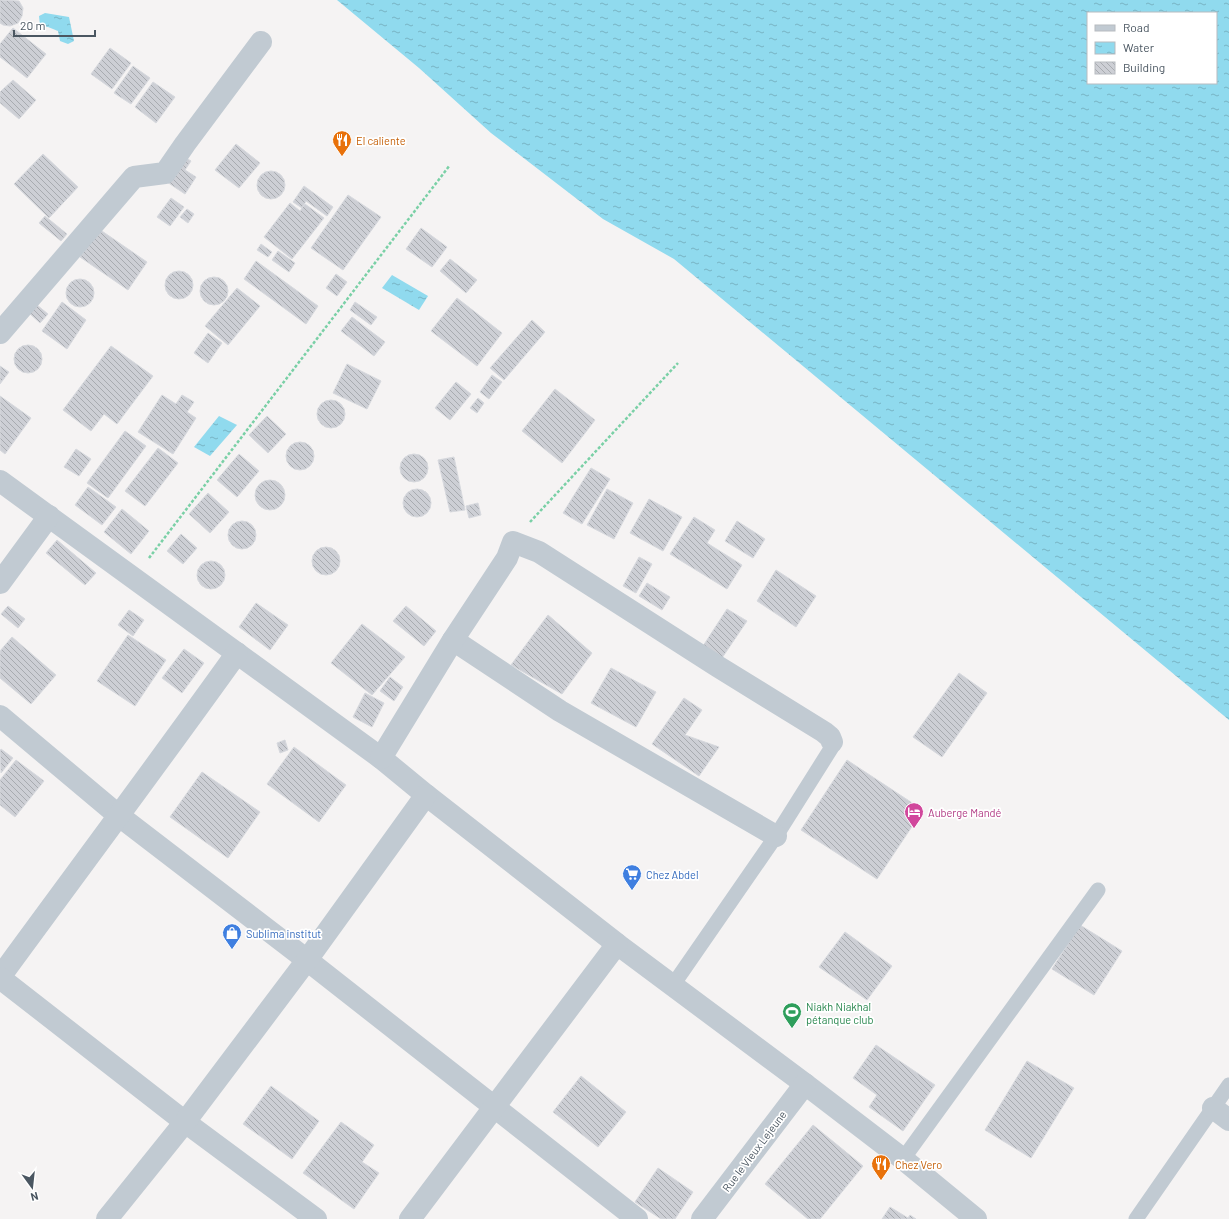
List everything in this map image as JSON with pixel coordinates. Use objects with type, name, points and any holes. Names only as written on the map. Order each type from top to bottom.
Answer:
[{"type":"street","points":[[0,333],[134,177],[165,173],[261,42]]},
{"type":"street","points":[[0,481],[381,758],[426,795],[617,944],[903,1159],[976,1219]]},
{"type":"street","points":[[0,583],[49,516]]},
{"type":"street","points":[[381,758],[453,640],[508,558],[512,542],[539,552],[717,666],[824,732],[830,736],[832,742]]},
{"type":"street","points":[[453,640],[560,711],[776,836]]},
{"type":"street","points":[[236,653],[174,741],[118,815],[0,978],[185,1122],[316,1219]]},
{"type":"street","points":[[0,716],[118,815],[307,960],[637,1219]]},
{"type":"street","points":[[107,1219],[185,1122],[307,960],[426,795]]},
{"type":"street","points":[[410,1219],[617,944]]},
{"type":"street","name":"Rue le Vieux Lejeune","points":[[702,1219],[805,1084]]},
{"type":"lane","points":[[673,985],[776,836],[832,747],[832,742]]},
{"type":"lane","points":[[903,1159],[1098,890]]},
{"type":"lane","points":[[1136,1219],[1221,1114],[1229,1085]]},
{"type":"path","points":[[134,578],[450,164]]},
{"type":"path","points":[[512,542],[678,363]]},
{"type":"water","points":[[337,0],[1229,0],[1229,720],[674,259],[603,219],[491,133],[419,68]]},
{"type":"water","points":[[45,13],[69,17],[74,41],[68,44],[60,41],[58,31],[40,26],[39,16]]},
{"type":"water","points":[[392,275],[428,296],[419,310],[382,288]]},
{"type":"water","points":[[219,416],[237,425],[210,456],[194,447]]},
{"type":"building","points":[[0,0],[19,1],[23,8],[22,16],[18,23],[10,26],[0,23]]},
{"type":"building","points":[[13,28],[46,54],[27,78],[0,57],[0,44]]},
{"type":"building","points":[[110,48],[131,63],[112,89],[91,74]]},
{"type":"building","points":[[133,66],[150,78],[131,104],[114,93]]},
{"type":"building","points":[[13,80],[36,100],[19,119],[0,103],[0,92]]},
{"type":"building","points":[[153,82],[175,97],[156,123],[135,107]]},
{"type":"building","points":[[236,144],[260,163],[239,188],[215,170]]},
{"type":"building","points":[[43,154],[78,187],[49,218],[14,184]]},
{"type":"building","points":[[184,157],[191,161],[185,170],[196,177],[185,194],[167,182]]},
{"type":"building","points":[[271,171],[277,172],[281,175],[284,179],[284,191],[281,195],[277,198],[271,199],[265,198],[261,195],[258,191],[257,185],[258,179],[261,175],[265,172]]},
{"type":"building","points":[[304,186],[333,207],[327,216],[306,201],[302,208],[293,202]]},
{"type":"building","points":[[348,195],[381,217],[343,270],[311,248]]},
{"type":"building","points":[[171,198],[184,207],[170,226],[157,217]]},
{"type":"building","points":[[290,203],[300,211],[305,204],[324,218],[292,259],[264,237]]},
{"type":"building","points":[[187,209],[194,214],[188,223],[180,217]]},
{"type":"building","points":[[45,216],[67,234],[61,241],[39,223]]},
{"type":"building","points":[[421,228],[447,247],[432,267],[406,249]]},
{"type":"building","points":[[99,229],[147,262],[128,290],[80,257]]},
{"type":"building","points":[[261,244],[272,252],[268,257],[257,250]]},
{"type":"building","points":[[278,251],[295,263],[289,272],[272,260]]},
{"type":"building","points":[[450,259],[477,280],[466,293],[440,271]]},
{"type":"building","points":[[256,261],[318,306],[306,324],[244,279]]},
{"type":"building","points":[[179,271],[185,272],[189,275],[192,279],[192,291],[189,295],[185,298],[179,299],[173,298],[169,295],[166,291],[165,285],[166,279],[169,275],[173,272]]},
{"type":"building","points":[[336,274],[347,282],[337,296],[326,288]]},
{"type":"building","points":[[214,277],[220,278],[224,281],[227,285],[227,297],[224,301],[220,304],[214,305],[208,304],[204,301],[201,297],[200,291],[201,285],[204,281],[208,278]]},
{"type":"building","points":[[80,279],[86,280],[90,283],[93,287],[93,299],[90,303],[86,306],[80,307],[74,306],[70,303],[67,299],[66,293],[67,287],[70,283],[74,280]]},
{"type":"building","points":[[237,288],[260,306],[228,345],[205,326]]},
{"type":"building","points":[[457,298],[502,333],[477,366],[431,331]]},
{"type":"building","points":[[62,302],[86,320],[67,349],[42,331]]},
{"type":"building","points":[[355,302],[377,317],[371,325],[350,310]]},
{"type":"building","points":[[37,305],[48,314],[40,323],[29,313]]},
{"type":"building","points":[[352,317],[385,342],[374,356],[341,331]]},
{"type":"building","points":[[532,320],[545,332],[504,380],[490,368]]},
{"type":"building","points":[[208,333],[222,343],[208,363],[194,353]]},
{"type":"building","points":[[28,345],[34,346],[38,349],[41,353],[41,365],[38,369],[34,372],[28,373],[22,372],[18,369],[15,365],[14,359],[15,353],[18,349],[22,346]]},
{"type":"building","points":[[111,346],[153,376],[117,424],[104,414],[91,431],[63,410]]},
{"type":"building","points":[[347,364],[381,381],[367,409],[333,393]]},
{"type":"building","points":[[0,366],[9,372],[0,384]]},
{"type":"building","points":[[492,375],[502,382],[489,399],[480,392]]},
{"type":"building","points":[[456,382],[471,394],[450,420],[435,408]]},
{"type":"building","points":[[555,389],[595,420],[562,463],[522,431]]},
{"type":"building","points":[[162,395],[176,404],[182,395],[194,402],[187,412],[196,418],[173,454],[138,432]]},
{"type":"building","points":[[0,396],[31,418],[5,454],[0,450]]},
{"type":"building","points":[[478,398],[484,403],[477,413],[470,408]]},
{"type":"building","points":[[331,400],[337,401],[341,404],[344,408],[344,420],[341,424],[337,427],[331,428],[325,427],[321,424],[318,420],[317,414],[318,408],[321,404],[325,401]]},
{"type":"building","points":[[267,416],[286,434],[268,453],[249,435]]},
{"type":"building","points":[[125,431],[146,446],[108,498],[87,483]]},
{"type":"building","points":[[300,442],[306,443],[310,446],[313,450],[313,462],[310,466],[306,469],[300,470],[294,469],[290,466],[287,462],[286,456],[287,450],[290,446],[294,443]]},
{"type":"building","points":[[158,448],[178,463],[145,506],[125,491]]},
{"type":"building","points":[[76,449],[91,459],[79,476],[64,467]]},
{"type":"building","points":[[239,454],[259,471],[237,497],[217,480]]},
{"type":"building","points":[[414,454],[420,455],[424,458],[427,462],[427,474],[424,478],[420,481],[414,482],[408,481],[404,478],[401,474],[400,468],[401,462],[404,458],[408,455]]},
{"type":"building","points":[[454,457],[465,510],[450,512],[438,460]]},
{"type":"building","points":[[591,468],[610,479],[582,524],[563,513]]},
{"type":"building","points":[[270,480],[280,485],[285,495],[280,505],[270,510],[260,505],[255,495],[260,485]]},
{"type":"building","points":[[88,487],[116,507],[102,525],[75,505]]},
{"type":"building","points":[[417,489],[423,490],[427,493],[430,497],[430,509],[427,513],[423,516],[417,517],[411,516],[407,513],[404,509],[403,503],[404,497],[407,493],[411,490]]},
{"type":"building","points":[[607,489],[633,503],[614,539],[587,525]]},
{"type":"building","points":[[208,493],[229,512],[210,533],[189,514]]},
{"type":"building","points":[[649,499],[682,517],[663,551],[630,533]]},
{"type":"building","points":[[478,503],[481,515],[469,518],[466,506]]},
{"type":"building","points":[[122,509],[149,531],[131,554],[104,532]]},
{"type":"building","points":[[694,517],[715,530],[707,543],[742,565],[727,589],[670,554]]},
{"type":"building","points":[[242,521],[248,522],[252,525],[255,529],[255,541],[252,545],[248,548],[242,549],[236,548],[232,545],[229,541],[228,535],[229,529],[232,525],[236,522]]},
{"type":"building","points":[[737,521],[765,539],[753,558],[725,541]]},
{"type":"building","points":[[181,534],[197,548],[183,564],[167,551]]},
{"type":"building","points":[[57,540],[96,573],[85,585],[46,553]]},
{"type":"building","points":[[326,547],[332,548],[336,551],[339,555],[339,567],[336,571],[332,574],[326,575],[320,574],[316,571],[313,567],[312,561],[313,555],[316,551],[320,548]]},
{"type":"building","points":[[639,557],[652,564],[636,593],[623,586]]},
{"type":"building","points":[[211,561],[217,562],[221,565],[224,569],[224,581],[221,585],[217,588],[211,589],[205,588],[201,585],[198,581],[197,575],[198,569],[201,565],[205,562]]},
{"type":"building","points":[[776,570],[816,596],[796,627],[757,601]]},
{"type":"building","points":[[647,583],[670,597],[662,610],[639,596]]},
{"type":"building","points":[[256,603],[288,625],[270,650],[239,627]]},
{"type":"building","points":[[8,606],[25,619],[18,628],[1,614]]},
{"type":"building","points":[[406,606],[436,631],[424,646],[393,621]]},
{"type":"building","points":[[727,609],[747,621],[722,658],[703,646]]},
{"type":"building","points":[[129,610],[144,620],[133,636],[118,625]]},
{"type":"building","points":[[548,615],[592,653],[562,694],[511,665]]},
{"type":"building","points":[[362,624],[405,657],[372,695],[331,663]]},
{"type":"building","points":[[128,635],[166,660],[135,706],[97,681]]},
{"type":"building","points":[[12,637],[56,675],[31,704],[0,678],[0,651]]},
{"type":"building","points":[[184,649],[204,663],[182,693],[162,678]]},
{"type":"building","points":[[611,668],[656,692],[636,727],[591,703]]},
{"type":"building","points":[[959,673],[987,693],[942,757],[913,737]]},
{"type":"building","points":[[390,677],[403,687],[394,701],[380,691]]},
{"type":"building","points":[[365,693],[384,703],[372,727],[353,717]]},
{"type":"building","points":[[684,698],[702,710],[685,735],[719,747],[699,776],[652,744]]},
{"type":"building","points":[[285,740],[288,750],[280,753],[277,743]]},
{"type":"building","points":[[294,747],[346,785],[319,822],[267,784]]},
{"type":"building","points":[[1,749],[13,758],[1,773],[0,751]]},
{"type":"building","points":[[16,760],[44,781],[15,817],[0,805],[0,780]]},
{"type":"building","points":[[847,760],[923,810],[877,879],[801,830]]},
{"type":"building","points":[[202,772],[260,812],[228,858],[170,817]]},
{"type":"building","points":[[1080,925],[1122,951],[1094,995],[1052,969]]},
{"type":"building","points":[[845,932],[892,966],[867,1000],[819,967]]},
{"type":"building","points":[[876,1045],[935,1085],[903,1131],[869,1107],[877,1095],[853,1078]]},
{"type":"building","points":[[1027,1061],[1074,1088],[1031,1158],[985,1130]]},
{"type":"building","points":[[581,1076],[626,1112],[598,1147],[553,1112]]},
{"type":"building","points":[[271,1086],[319,1121],[292,1159],[243,1124]]},
{"type":"building","points":[[341,1122],[374,1145],[362,1162],[379,1173],[354,1209],[303,1173]]},
{"type":"building","points":[[813,1125],[863,1166],[820,1219],[808,1219],[765,1184]]},
{"type":"building","points":[[658,1168],[693,1192],[675,1219],[661,1219],[635,1202]]},
{"type":"building","points":[[890,1207],[908,1218],[910,1215],[916,1219],[882,1219]]},
{"type":"place","name":"El caliente","points":[[342,157]]},
{"type":"place","name":"Auberge Mandé","points":[[914,829]]},
{"type":"place","name":"Chez Abdel","points":[[632,891]]},
{"type":"place","name":"Sublima institut","points":[[232,950]]},
{"type":"place","name":"Niakh Niakhal pétanque club","points":[[792,1029]]},
{"type":"place","name":"Chez Vero","points":[[881,1181]]}]
